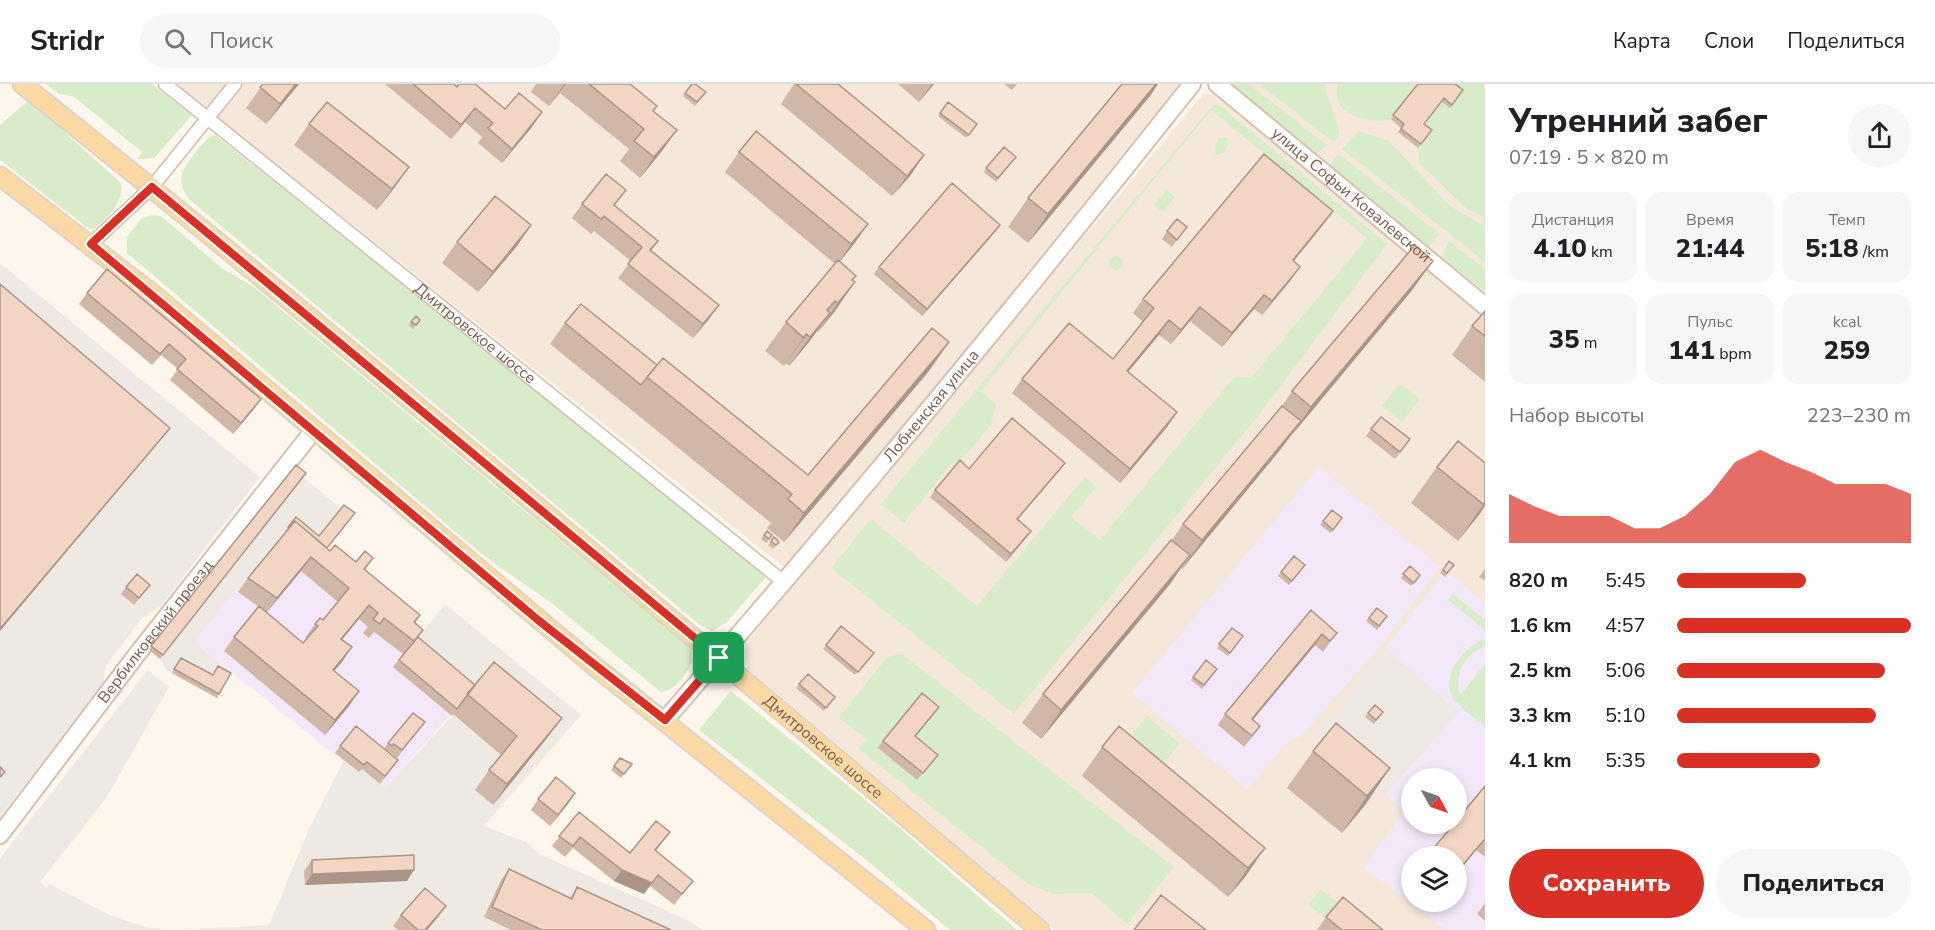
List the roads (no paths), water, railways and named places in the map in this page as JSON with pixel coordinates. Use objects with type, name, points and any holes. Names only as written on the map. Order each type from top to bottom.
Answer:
[{"type":"main road","name":"Дмитровское шоссе","points":[[22,84],[152,187],[719,658],[1040,930]]},
{"type":"main road","points":[[0,176],[91,244],[538,620],[926,930]]},
{"type":"street","name":"Дмитровское шоссе","points":[[165,84],[483,343],[785,583]]},
{"type":"street","points":[[91,244],[152,187],[234,84]]},
{"type":"street","name":"Лобненская улица","points":[[665,720],[785,583],[956,379],[1192,84]]},
{"type":"street","name":"улица Софьи Ковалевской","points":[[1218,84],[1485,306]]},
{"type":"street","name":"Вербилковский проезд","points":[[0,835],[138,653],[314,430]]}]
